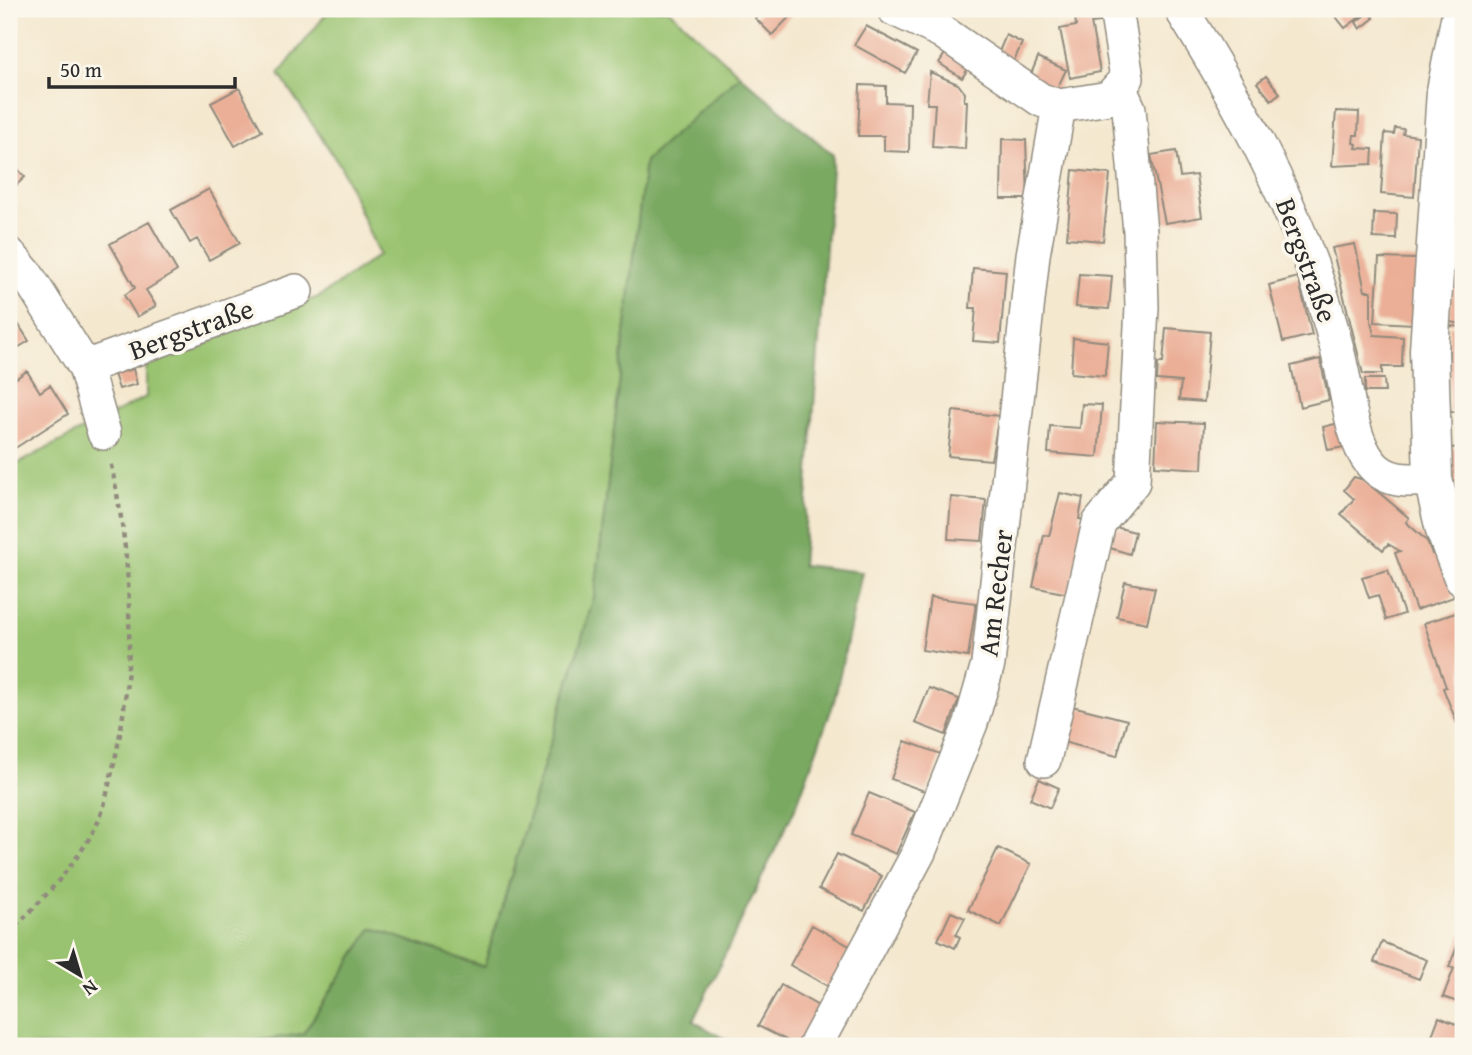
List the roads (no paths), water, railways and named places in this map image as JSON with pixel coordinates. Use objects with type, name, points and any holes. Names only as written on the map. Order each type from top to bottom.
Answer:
[{"type":"main road","points":[[1462,9],[1446,91],[1431,286],[1429,350],[1433,479],[1445,530],[1463,577]]},
{"type":"street","points":[[894,9],[941,31],[1041,100],[1059,106],[1109,98],[1120,89],[1127,78],[1116,9]]},
{"type":"street","name":"Bergstraße","points":[[1181,9],[1257,138],[1297,224],[1331,325],[1362,448],[1378,471],[1391,478],[1403,481],[1433,479]]},
{"type":"street","points":[[1044,760],[1099,523],[1133,482],[1142,307],[1140,232],[1129,109],[1120,89]]},
{"type":"street","name":"Am Recher","points":[[815,1046],[919,852],[971,723],[988,664],[1033,255],[1059,106]]},
{"type":"street","points":[[9,254],[27,275],[85,367],[104,433]]},
{"type":"street","name":"Bergstraße","points":[[85,367],[296,291]]}]
